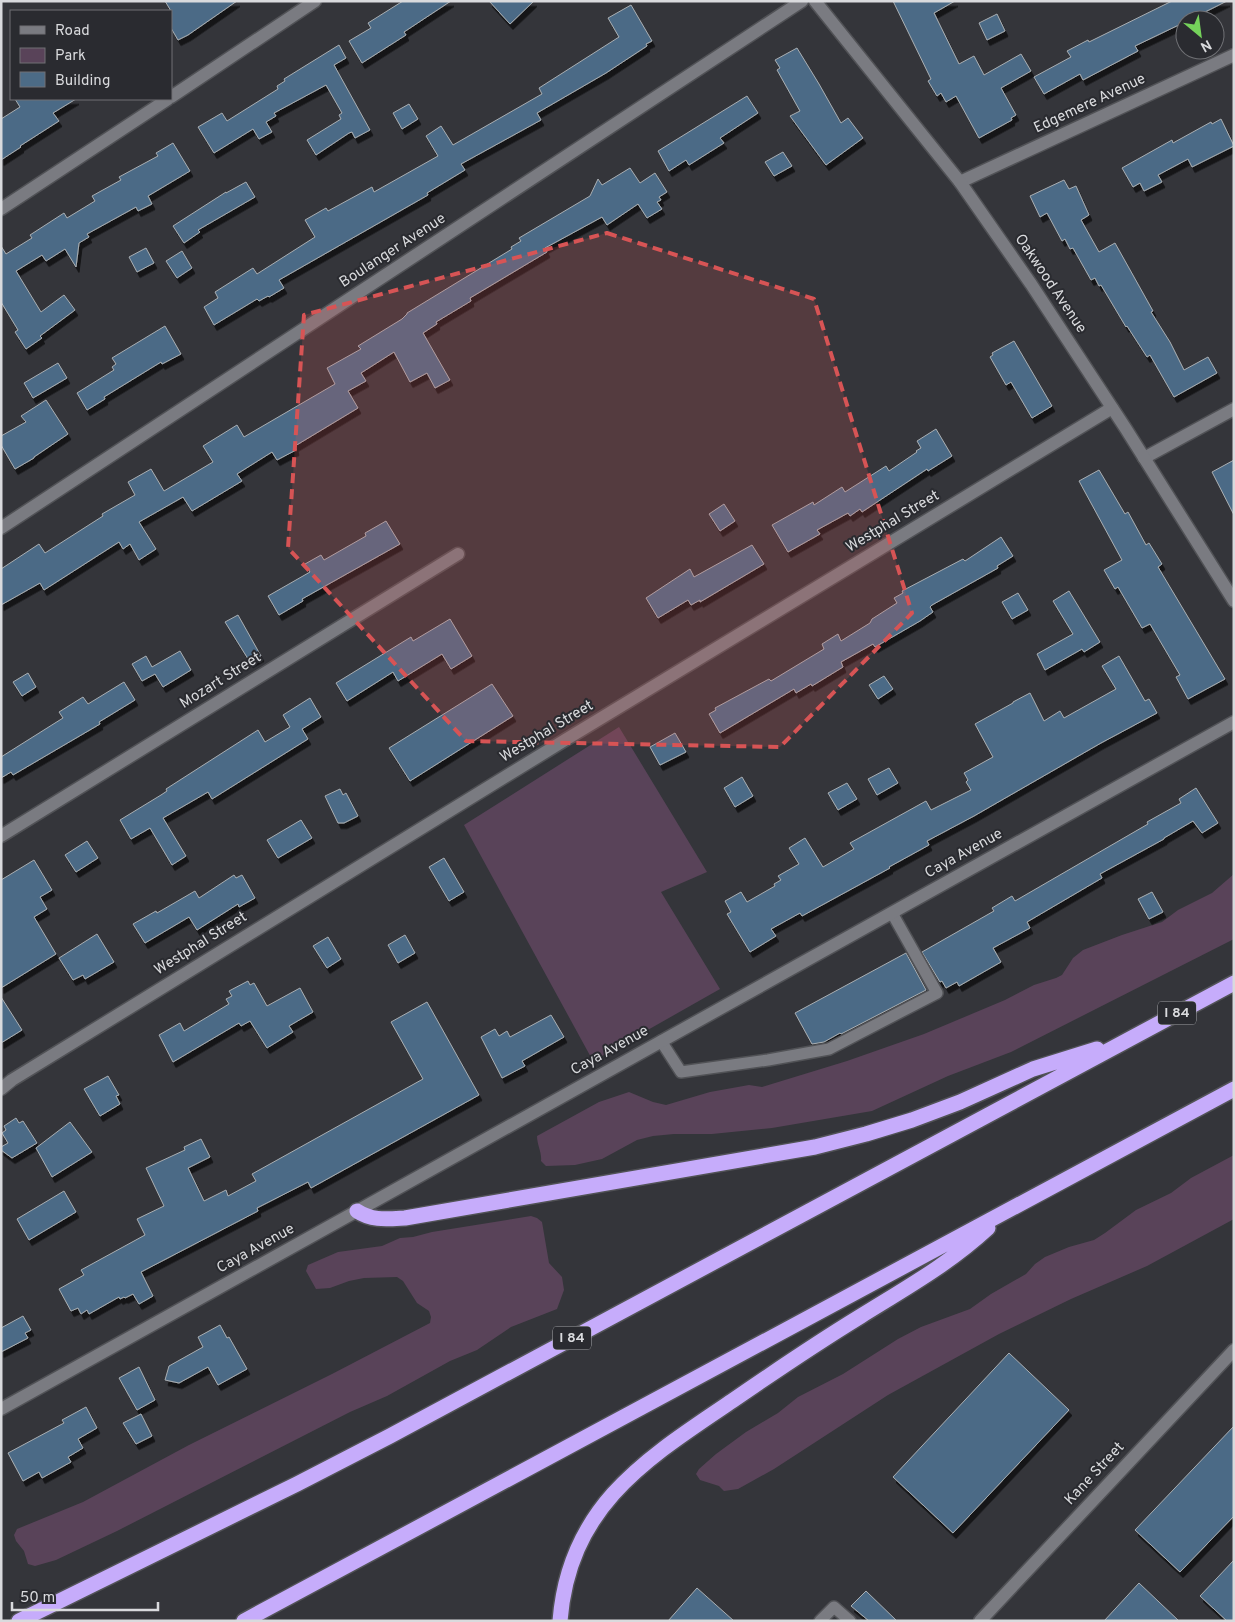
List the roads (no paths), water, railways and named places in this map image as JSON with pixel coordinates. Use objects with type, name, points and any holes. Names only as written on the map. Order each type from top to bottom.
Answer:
[{"type":"highway","name":"I 84","points":[[19,1621],[390,1436],[1234,983]]},
{"type":"highway","points":[[357,1211],[371,1218],[404,1218],[815,1147],[912,1120],[952,1105],[1033,1069],[1120,1044]]},
{"type":"highway","points":[[244,1621],[1234,1089]]},
{"type":"highway","points":[[560,1621],[568,1575],[580,1543],[608,1499],[639,1467],[669,1444],[799,1356],[934,1271],[968,1246],[1007,1211]]},
{"type":"street","points":[[172,95],[315,1]]},
{"type":"street","name":"Boulanger Avenue","points":[[1,528],[802,1]]},
{"type":"street","name":"Oakwood Avenue","points":[[815,1],[960,182],[1031,284],[1234,601]]},
{"type":"street","name":"Edgemere Avenue","points":[[960,182],[1234,55]]},
{"type":"street","points":[[1,209],[166,100]]},
{"type":"street","name":"Westphal Street","points":[[1,1089],[12,1080],[557,745],[1112,408]]},
{"type":"street","points":[[1144,458],[1234,409]]},
{"type":"street","name":"Mozart Street","points":[[1,836],[458,554]]},
{"type":"street","name":"Caya Avenue","points":[[1,1409],[1234,722]]},
{"type":"street","name":"Kane Street","points":[[980,1621],[1234,1350]]},
{"type":"lane","points":[[661,1041],[681,1072],[795,1056],[829,1049],[937,994],[892,913]]},
{"type":"lane","points":[[820,1621],[834,1606],[850,1621]]}]
